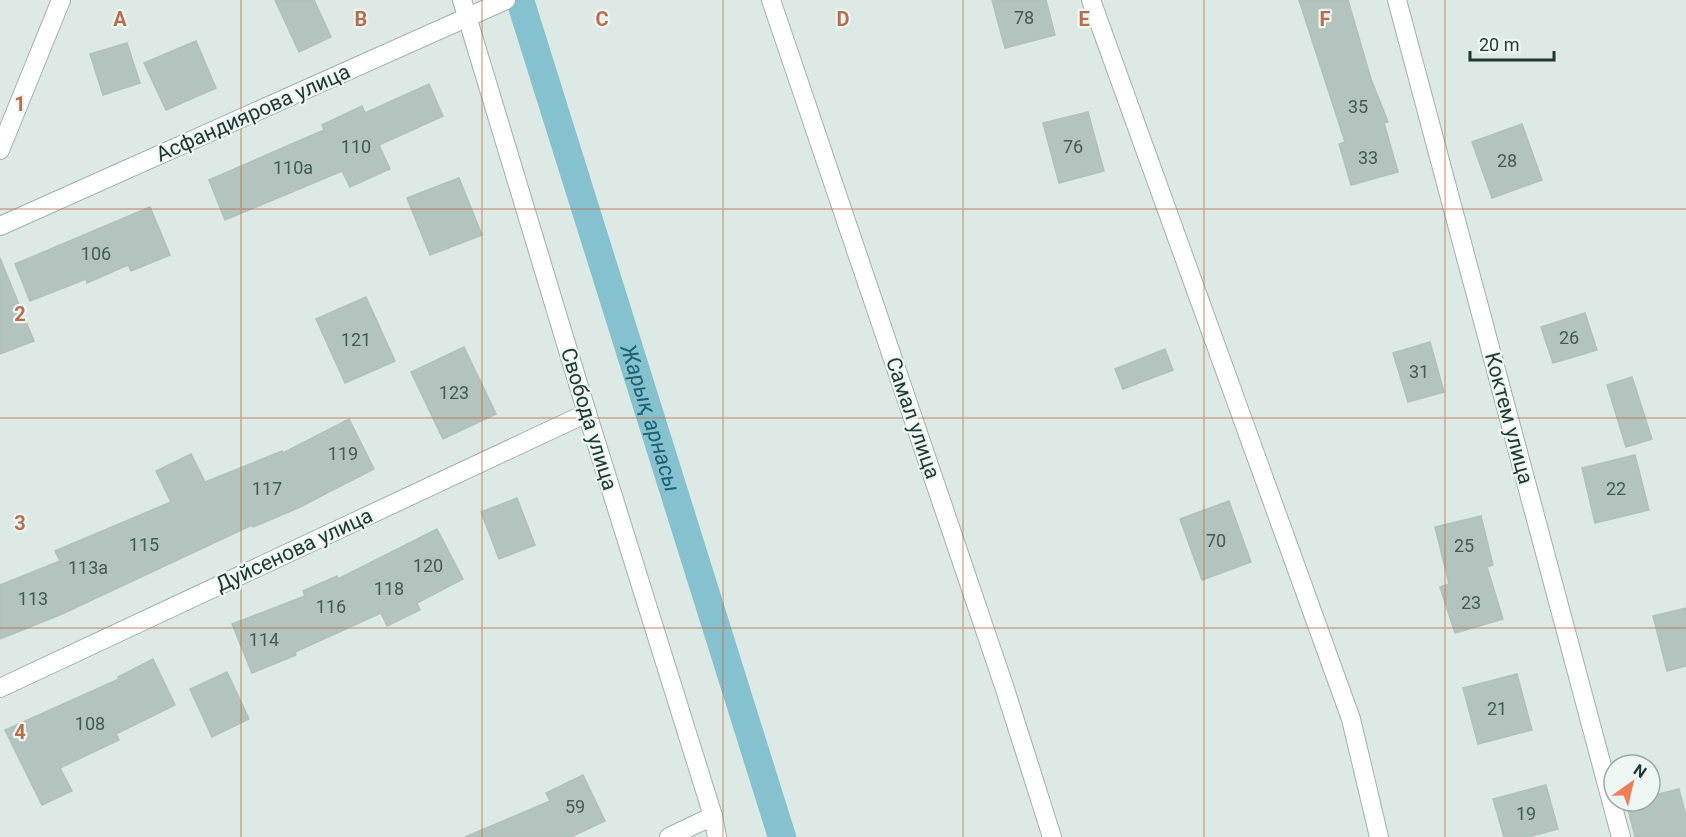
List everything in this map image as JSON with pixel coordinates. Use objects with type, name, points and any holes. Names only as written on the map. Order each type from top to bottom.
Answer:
[{"type":"street","points":[[0,150],[61,0]]},
{"type":"street","name":"Самал улица","points":[[771,0],[1001,678],[1052,837]]},
{"type":"street","points":[[1090,0],[1351,719],[1379,837]]},
{"type":"street","name":"Коктем улица","points":[[1397,0],[1621,837]]},
{"type":"street","name":"Асфандиярова улица","points":[[0,226],[465,9],[503,1]]},
{"type":"street","name":"Свобода улица","points":[[465,9],[587,413],[713,816],[717,837]]},
{"type":"street","name":"Дуйсенова улица","points":[[0,688],[587,413]]},
{"type":"street","points":[[669,837],[713,816]]},
{"type":"building","points":[[275,0],[314,0],[331,37],[299,52]]},
{"type":"building","points":[[992,0],[1046,0],[1055,35],[1005,48]]},
{"type":"building","points":[[1299,0],[1348,0],[1371,79],[1388,122],[1384,123],[1398,172],[1351,185],[1339,144],[1345,142]]},
{"type":"building","points":[[196,41],[216,88],[166,110],[144,63]]},
{"type":"building","points":[[127,43],[140,83],[103,95],[90,54]]},
{"type":"building","points":[[429,84],[443,116],[379,145],[390,169],[350,187],[342,171],[225,220],[209,180],[324,130],[322,125],[362,106],[365,113]]},
{"type":"building","points":[[1088,112],[1104,171],[1059,183],[1043,123]]},
{"type":"building","points":[[1522,124],[1542,180],[1492,198],[1472,142]]},
{"type":"building","points":[[459,178],[482,235],[430,255],[407,198]]},
{"type":"building","points":[[150,207],[170,255],[131,271],[128,265],[87,283],[86,279],[30,301],[15,264]]},
{"type":"building","points":[[0,258],[34,341],[0,354]]},
{"type":"building","points":[[366,297],[395,361],[345,383],[316,319]]},
{"type":"building","points":[[1585,313],[1597,350],[1553,363],[1541,327]]},
{"type":"building","points":[[1430,342],[1444,392],[1408,402],[1393,353]]},
{"type":"building","points":[[464,347],[496,414],[443,439],[411,372]]},
{"type":"building","points":[[1165,349],[1173,370],[1123,389],[1115,369]]},
{"type":"building","points":[[1632,377],[1652,439],[1626,447],[1607,385]]},
{"type":"building","points":[[349,419],[374,469],[298,508],[253,527],[252,525],[62,614],[0,639],[0,585],[60,561],[55,551],[171,502],[156,471],[191,454],[205,482],[282,451],[283,453]]},
{"type":"building","points":[[1635,455],[1649,510],[1595,523],[1582,468]]},
{"type":"building","points":[[517,498],[535,545],[499,559],[481,512]]},
{"type":"building","points":[[1229,501],[1251,562],[1202,580],[1180,519]]},
{"type":"building","points":[[1481,516],[1493,565],[1487,567],[1503,619],[1455,633],[1440,587],[1449,584],[1435,527]]},
{"type":"building","points":[[437,529],[463,579],[417,603],[420,610],[387,626],[381,613],[295,652],[296,655],[252,673],[232,624],[305,596],[303,591],[337,576],[338,579]]},
{"type":"building","points":[[1686,608],[1686,666],[1667,671],[1653,616]]},
{"type":"building","points":[[153,659],[175,705],[116,734],[119,740],[60,768],[72,791],[42,805],[5,730],[119,679],[118,677]]},
{"type":"building","points":[[227,672],[249,719],[212,737],[190,689]]},
{"type":"building","points":[[1517,674],[1532,730],[1478,744],[1463,688]]},
{"type":"building","points":[[583,775],[605,821],[571,837],[465,837],[550,801],[546,793]]},
{"type":"building","points":[[1546,785],[1558,829],[1528,837],[1504,837],[1493,799]]},
{"type":"building","points":[[1679,789],[1686,816],[1686,837],[1635,837],[1629,813],[1662,813],[1662,793]]},
{"type":"waterway","name":"Жарық арнасы","points":[[520,0],[782,837]]}]
